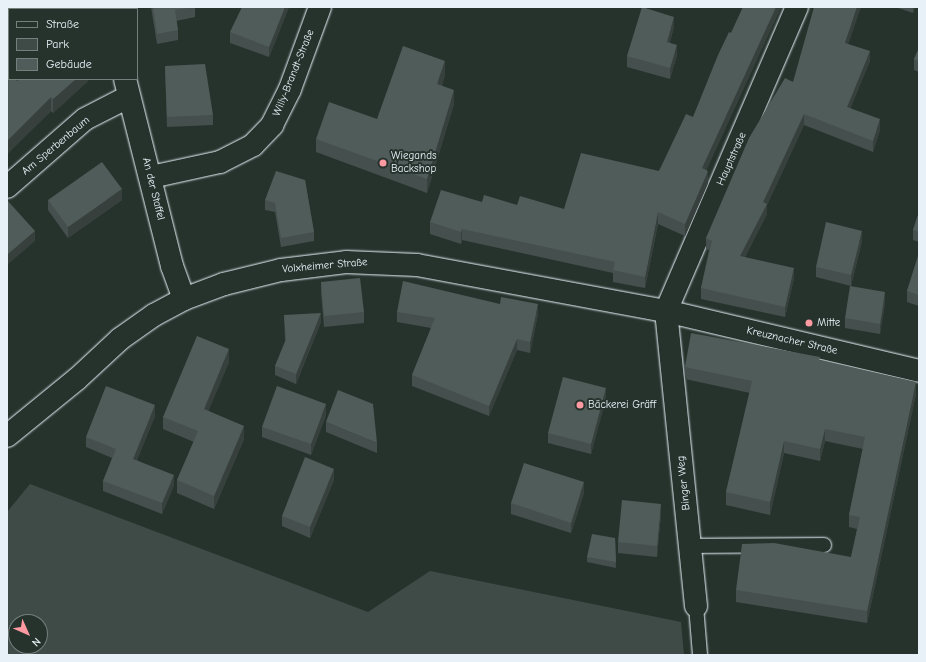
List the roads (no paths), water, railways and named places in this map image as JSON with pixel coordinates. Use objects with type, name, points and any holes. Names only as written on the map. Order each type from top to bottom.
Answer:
[{"type":"street","name":"Willy-Brandt-Straße","points":[[151,177],[220,162],[253,145],[272,126],[287,95],[320,7]]},
{"type":"street","name":"Hauptstraße","points":[[666,311],[797,7]]},
{"type":"street","name":"An der Staffel","points":[[127,88],[151,177],[172,266],[184,299]]},
{"type":"street","name":"Am Sperbenbaum","points":[[7,187],[85,119],[127,88]]},
{"type":"street","name":"Volxheimer Straße","points":[[7,436],[77,379],[120,339],[154,315],[184,299],[223,284],[281,270],[346,262],[382,262],[452,271],[666,311]]},
{"type":"street","name":"Kreuznacher Straße","points":[[666,311],[919,371]]},
{"type":"street","name":"Binger Weg","points":[[666,311],[696,606]]},
{"type":"lane","points":[[690,546],[824,545]]},
{"type":"lane","name":"Binger Weg","points":[[696,606],[700,655]]},
{"type":"place","name":"Wiegands Backshop","points":[[383,163]]},
{"type":"place","name":"Mitte","points":[[809,323]]},
{"type":"place","name":"Bäckerei Gräff","points":[[580,405]]}]
